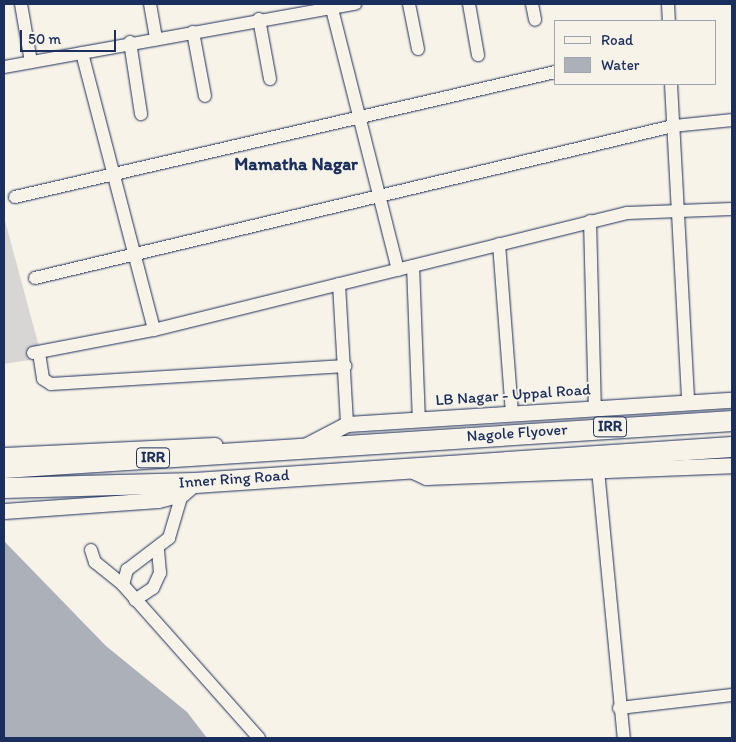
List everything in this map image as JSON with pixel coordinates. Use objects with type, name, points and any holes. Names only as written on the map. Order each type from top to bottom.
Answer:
[{"type":"highway","name":"Nagole Flyover","points":[[301,448],[732,421]]},
{"type":"highway","name":"Nagole Flyover","points":[[403,466],[732,447]]},
{"type":"highway","name":"Inner Ring Road","points":[[4,468],[301,448]]},
{"type":"highway","name":"Inner Ring Road","points":[[4,488],[188,488],[403,466]]},
{"type":"street","points":[[21,4],[31,62]]},
{"type":"street","points":[[150,4],[156,39]]},
{"type":"street","points":[[4,67],[130,42],[355,4]]},
{"type":"street","points":[[409,4],[418,49]]},
{"type":"street","points":[[469,4],[478,55]]},
{"type":"street","points":[[532,4],[535,20]]},
{"type":"street","points":[[668,4],[669,20]]},
{"type":"street","points":[[332,8],[398,270]]},
{"type":"street","points":[[259,20],[270,79]]},
{"type":"street","points":[[193,32],[205,96]]},
{"type":"street","points":[[130,42],[141,114]]},
{"type":"street","points":[[82,53],[154,330]]},
{"type":"street","points":[[15,197],[358,116],[554,72]]},
{"type":"street","points":[[671,85],[676,210],[688,403]]},
{"type":"street","points":[[35,278],[673,126],[732,120]]},
{"type":"street","points":[[345,366],[51,384],[43,379],[36,353],[154,330],[627,213],[732,209]]},
{"type":"street","points":[[590,222],[595,407]]},
{"type":"street","points":[[500,244],[512,412]]},
{"type":"street","points":[[413,266],[419,419]]},
{"type":"street","points":[[339,284],[345,366],[346,424]]},
{"type":"street","name":"LB Nagar - Uppal Road","points":[[301,448],[346,424],[512,412],[732,400]]},
{"type":"street","points":[[4,455],[55,451],[234,444],[266,451]]},
{"type":"street","points":[[403,466],[426,477],[732,465]]},
{"type":"street","points":[[598,470],[619,708],[624,738]]},
{"type":"street","points":[[4,511],[125,504],[188,488]]},
{"type":"street","points":[[123,585],[127,570],[170,538],[188,488]]},
{"type":"street","points":[[135,600],[153,588],[160,573],[158,548]]},
{"type":"street","points":[[91,550],[95,562],[123,585],[259,738]]},
{"type":"street","points":[[619,708],[732,695]]},
{"type":"shaded area","points":[[4,217],[42,358],[4,364]]},
{"type":"water","points":[[4,541],[106,646],[187,712],[207,738],[4,738]]},
{"type":"district","name":"Mamatha Nagar","points":[[296,164]]}]
